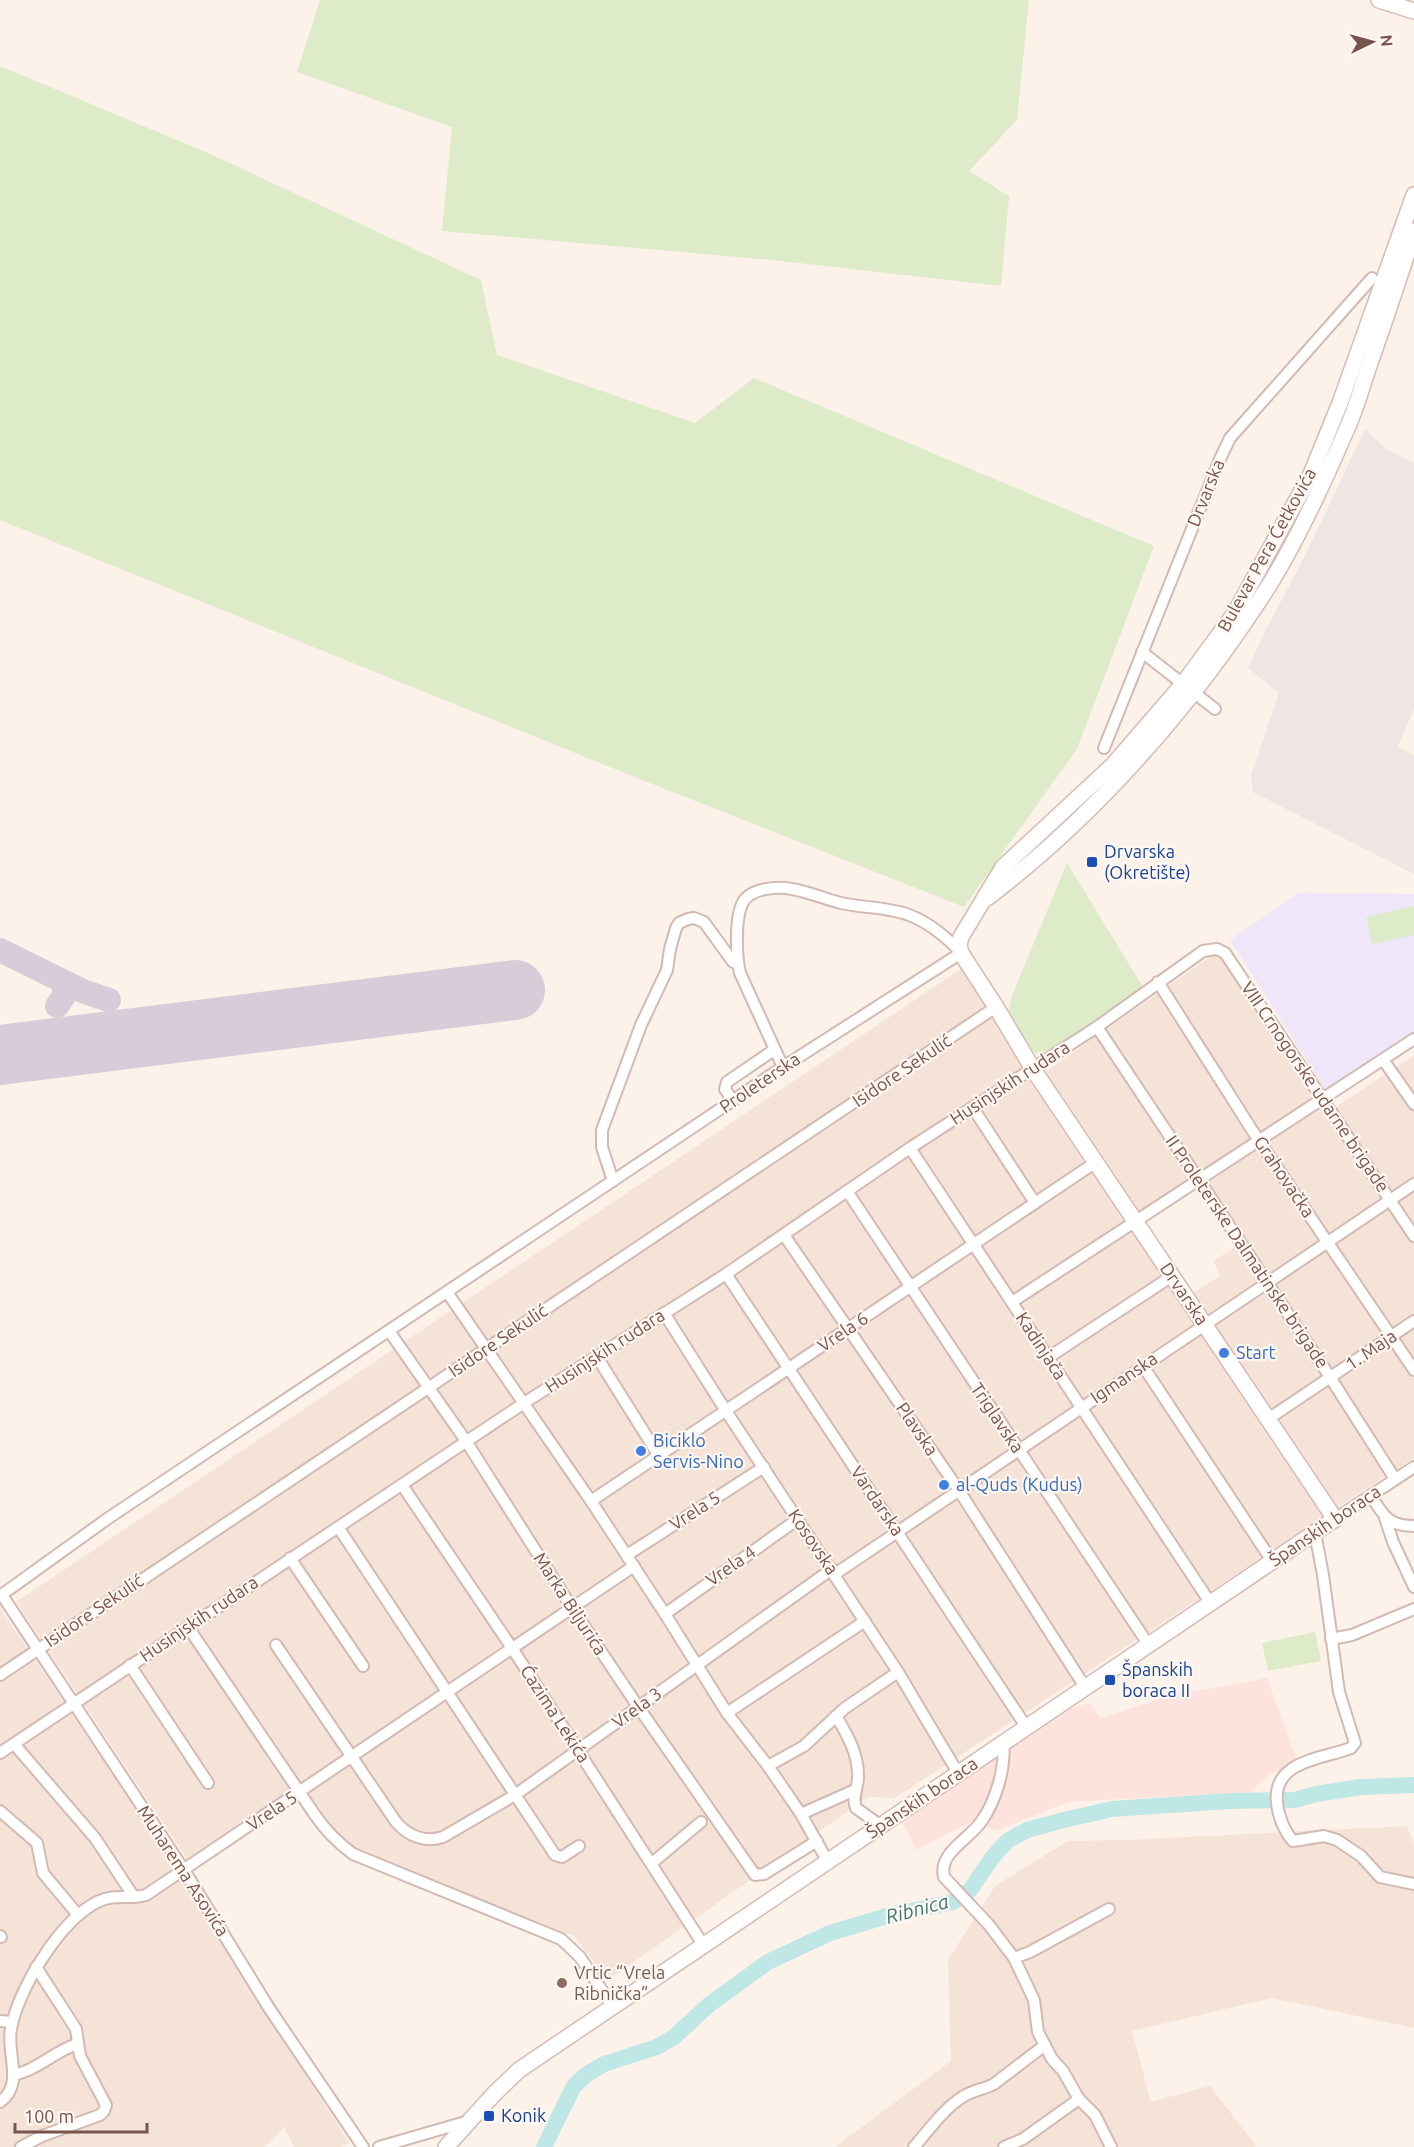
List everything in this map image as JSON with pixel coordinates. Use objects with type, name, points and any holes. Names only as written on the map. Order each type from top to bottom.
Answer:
[{"type":"main road","points":[[1378,0],[1414,11]]},
{"type":"main road","name":"Bulevar Pera Ćetkovića","points":[[961,954],[958,945],[961,937],[981,903],[1017,876],[1123,774],[1269,585],[1298,532],[1346,431],[1401,277],[1410,258],[1414,195]]},
{"type":"main road","name":"Bulevar Pera Ćetkovića","points":[[1188,688],[1235,613],[1311,474],[1410,233]]},
{"type":"main road","points":[[961,954],[1033,1069]]},
{"type":"main road","name":"Drvarska","points":[[1033,1069],[1335,1520]]},
{"type":"main road","name":"Španskih boraca","points":[[446,2147],[519,2070],[1335,1520]]},
{"type":"street","name":"Drvarska","points":[[1104,748],[1230,438],[1372,278]]},
{"type":"street","points":[[1142,652],[1215,709]]},
{"type":"street","points":[[783,1067],[740,973],[738,963],[738,924],[742,903],[759,891],[772,888],[792,889],[842,903],[908,914],[951,942],[961,954]]},
{"type":"street","points":[[613,1181],[602,1147],[602,1130],[641,1025],[667,970],[676,928],[688,919],[694,918],[704,922],[733,962],[738,963]]},
{"type":"street","name":"Husinjskih rudara","points":[[0,1753],[524,1403],[726,1274],[910,1149],[1097,1027],[1192,957],[1209,949]]},
{"type":"street","name":"VIII Crnogorske udarne brigade","points":[[1209,949],[1217,949],[1225,953],[1414,1236]]},
{"type":"street","name":"Proleterska","points":[[1,1596],[107,1519],[783,1067],[961,954]]},
{"type":"street","name":"Grahovačka","points":[[1158,982],[1259,1141],[1414,1370]]},
{"type":"street","name":"Isidore Sekulić","points":[[0,1675],[996,1007]]},
{"type":"street","name":"II Proleterske Dalmatinske brigade","points":[[1097,1027],[1330,1377],[1395,1479]]},
{"type":"street","points":[[1012,1302],[1414,1040]]},
{"type":"street","points":[[733,1101],[725,1089],[727,1082],[774,1050]]},
{"type":"street","points":[[1384,1060],[1414,1104]]},
{"type":"street","points":[[973,1108],[1035,1203]]},
{"type":"street","name":"Kadinjača","points":[[910,1149],[1211,1604]]},
{"type":"street","name":"Vrela 6","points":[[591,1501],[1096,1162]]},
{"type":"street","name":"Igmanska","points":[[833,1571],[1019,1450],[1414,1184]]},
{"type":"street","name":"Triglavska","points":[[847,1191],[1148,1644]]},
{"type":"street","name":"Plavska","points":[[784,1235],[958,1490],[1085,1687]]},
{"type":"street","name":"Vardarska","points":[[726,1274],[1026,1728]]},
{"type":"street","points":[[1049,1357],[1172,1276]]},
{"type":"street","points":[[447,1292],[627,1555],[727,1713],[801,1814],[828,1862]]},
{"type":"street","name":"Kosovska","points":[[664,1313],[898,1672],[958,1773]]},
{"type":"street","name":"1. Maja","points":[[1268,1419],[1414,1321]]},
{"type":"street","name":"Marka Biljurića","points":[[389,1331],[466,1442],[639,1708],[755,1875],[764,1874],[817,1841]]},
{"type":"street","points":[[597,1357],[659,1456]]},
{"type":"street","points":[[1143,1366],[1272,1561]]},
{"type":"street","name":"Vrela 5","points":[[627,1555],[764,1467]]},
{"type":"street","name":"Španskih boraca","points":[[1335,1520],[1414,1467]]},
{"type":"street","name":"Ćazima Lekića","points":[[402,1485],[512,1648],[704,1946]]},
{"type":"street","points":[[1371,1496],[1385,1518],[1393,1542],[1414,1587]]},
{"type":"street","points":[[1385,1518],[1399,1526],[1414,1526]]},
{"type":"street","name":"Vrela 4","points":[[665,1614],[798,1519]]},
{"type":"street","points":[[338,1527],[555,1855],[562,1857],[579,1846]]},
{"type":"street","points":[[1315,1533],[1339,1692],[1354,1743],[1351,1748],[1323,1755],[1283,1774],[1276,1797],[1278,1813],[1293,1840],[1324,1836],[1337,1840],[1361,1856],[1380,1877],[1414,1884]]},
{"type":"street","points":[[290,1558],[363,1666]]},
{"type":"street","name":"Vrela 5","points":[[13,2075],[6,2054],[12,2022],[36,1967],[48,1948],[78,1915],[102,1900],[119,1896],[146,1895],[634,1566]]},
{"type":"street","name":"Vrela 3","points":[[351,1757],[400,1827],[417,1838],[438,1839],[515,1795],[639,1708],[697,1664],[833,1571]]},
{"type":"street","name":"Muharema Asovića","points":[[1,1596],[38,1648],[184,1870],[269,2008],[363,2147]]},
{"type":"street","points":[[1331,1639],[1352,1635],[1414,1609]]},
{"type":"street","points":[[727,1713],[865,1621]]},
{"type":"street","points":[[188,1627],[326,1830],[353,1854],[561,1940],[580,1957],[613,2007]]},
{"type":"street","points":[[276,1645],[351,1757]]},
{"type":"street","points":[[130,1665],[208,1783]]},
{"type":"street","points":[[768,1766],[804,1746],[845,1708],[898,1672]]},
{"type":"street","points":[[836,1716],[854,1749],[858,1772],[854,1802],[856,1808],[881,1826]]},
{"type":"street","points":[[1003,1742],[1002,1767],[987,1812],[981,1823],[954,1848],[942,1872],[945,1881],[998,1935],[1014,1958],[1034,2000],[1036,2029],[1052,2059],[1063,2071],[1079,2099],[1095,2115],[1111,2147]]},
{"type":"street","points":[[14,1744],[95,1838],[134,1897]]},
{"type":"street","points":[[801,1814],[855,1790]]},
{"type":"street","points":[[0,1811],[37,1843],[43,1874],[78,1915]]},
{"type":"street","points":[[652,1863],[701,1822]]},
{"type":"street","points":[[1014,1958],[1030,1952],[1109,1909]]},
{"type":"street","points":[[21,2147],[42,2136],[100,2115],[106,2105],[80,2056],[76,2028],[36,1967]]},
{"type":"street","points":[[0,2021],[12,2022]]},
{"type":"street","points":[[0,2102],[11,2089],[13,2075],[22,2073],[77,2044]]},
{"type":"street","points":[[914,2147],[954,2102],[971,2092],[994,2084],[1045,2045]]},
{"type":"street","points":[[1004,2147],[1023,2139],[1079,2099]]},
{"type":"street","points":[[379,2147],[469,2121]]},
{"type":"shaded area","points":[[1365,429],[1386,449],[1414,463],[1414,709],[1398,747],[1414,756],[1414,874],[1253,792],[1251,775],[1279,693],[1248,668],[1305,556]]},
{"type":"shaded area","points":[[1298,893],[1414,894],[1414,1036],[1328,1094],[1230,940]]},
{"type":"shaded area","points":[[1220,950],[1328,1112],[1414,1055],[1414,1458],[1335,1509],[1193,1293],[1220,1276],[1214,1261],[1237,1245],[1196,1182],[1141,1215],[1045,1072]]},
{"type":"shaded area","points":[[961,969],[1326,1516],[895,1798],[868,1797],[608,1980],[574,1936],[348,1848],[302,1784],[189,1862],[16,1602]]},
{"type":"shaded area","points":[[0,1608],[176,1868],[349,2143],[341,2147],[294,2147],[284,2127],[264,2147],[0,2147]]},
{"type":"shaded area","points":[[1267,1678],[1298,1763],[1271,1773],[1250,1792],[1069,1802],[995,1831],[977,1819],[916,1850],[900,1817],[1058,1712],[1089,1703],[1101,1718],[1169,1696]]},
{"type":"shaded area","points":[[1407,1826],[1414,1843],[1414,2028],[1272,1998],[1132,2031],[1151,2102],[1210,2086],[1257,2147],[835,2147],[951,2061],[948,1960],[995,1886],[1068,1841]]},
{"type":"green space","points":[[320,0],[1029,0],[1017,120],[969,171],[1009,196],[1001,286],[772,260],[442,231],[452,127],[297,72]]},
{"type":"green space","points":[[0,66],[208,153],[481,280],[497,355],[695,423],[754,378],[1154,546],[1077,749],[964,907],[632,776],[0,520]]},
{"type":"green space","points":[[1067,863],[1143,987],[1041,1056],[1033,1051],[1008,1012],[1013,993]]},
{"type":"green space","points":[[1414,906],[1414,935],[1372,944],[1366,917]]},
{"type":"green space","points":[[1315,1632],[1321,1661],[1268,1671],[1262,1643]]},
{"type":"waterway","name":"Ribnica","points":[[544,2147],[574,2086],[587,2074],[604,2064],[657,2047],[674,2037],[710,2004],[768,1962],[830,1933],[887,1916],[953,1902],[970,1890],[1007,1841],[1027,1830],[1112,1809],[1229,1801],[1295,1800],[1316,1794],[1361,1787],[1414,1785]]},
{"type":"taxiway","points":[[0,950],[85,992],[109,1000]]},
{"type":"taxiway","points":[[57,1006],[64,996],[64,982]]},
{"type":"runway","points":[[0,1055],[515,990]]},
{"type":"place","name":"Drvarska (Okretište)","points":[[1092,862]]},
{"type":"place","name":"Start","points":[[1224,1353]]},
{"type":"place","name":"Biciklo Servis-Nino","points":[[641,1451]]},
{"type":"place","name":"al-Quds (Kudus)","points":[[944,1485]]},
{"type":"place","name":"Španskih boraca II","points":[[1110,1680]]},
{"type":"place","name":"Vrtic “Vrela Ribnička”","points":[[562,1983]]},
{"type":"place","name":"Konik","points":[[489,2116]]}]
